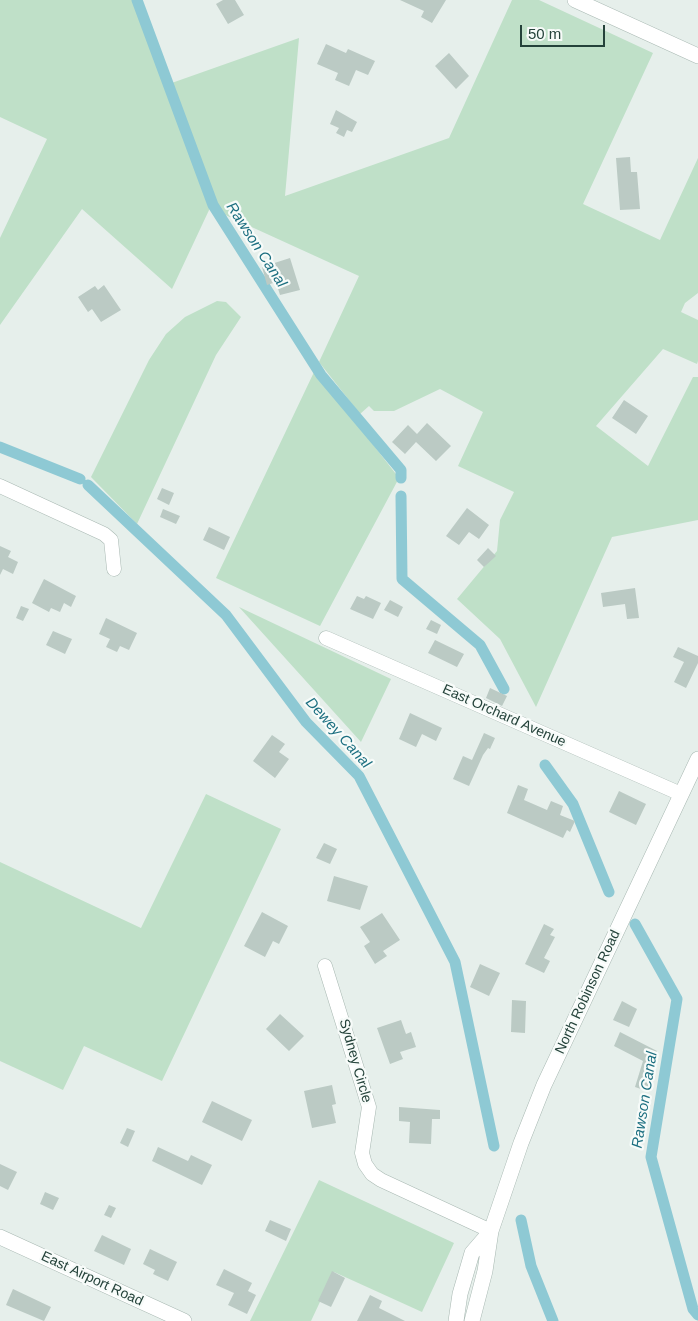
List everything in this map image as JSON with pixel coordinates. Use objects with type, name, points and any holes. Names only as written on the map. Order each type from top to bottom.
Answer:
[{"type":"street","points":[[575,0],[698,56]]},
{"type":"street","points":[[0,486],[104,534],[111,540],[114,569]]},
{"type":"street","name":"East Orchard Avenue","points":[[326,638],[681,794]]},
{"type":"street","name":"North Robinson Road","points":[[472,1321],[485,1271],[492,1232],[521,1143],[544,1085],[698,759]]},
{"type":"street","name":"Sydney Circle","points":[[325,966],[369,1107],[362,1153],[365,1164],[372,1174],[381,1180],[492,1232]]},
{"type":"street","name":"North Robinson Road","points":[[456,1321],[460,1294],[472,1253],[492,1232]]},
{"type":"street","name":"East Airport Road","points":[[0,1237],[184,1321]]},
{"type":"green space","points":[[0,0],[132,0],[166,85],[299,38],[285,196],[449,138],[512,0],[539,0],[653,53],[583,204],[660,240],[698,158],[698,293],[685,303],[681,312],[698,320],[698,361],[697,364],[663,349],[596,426],[648,466],[693,377],[698,377],[698,520],[612,537],[536,707],[500,639],[457,599],[497,551],[500,520],[514,492],[458,466],[483,412],[440,389],[394,411],[374,411],[369,406],[360,414],[319,362],[359,276],[210,208],[172,289],[82,209],[0,325],[0,238],[47,139],[0,117]]},
{"type":"green space","points":[[217,301],[226,302],[241,317],[216,355],[137,524],[91,477],[149,360],[166,334],[185,317]]},
{"type":"green space","points":[[315,370],[399,478],[320,626],[216,578]]},
{"type":"green space","points":[[239,607],[391,679],[361,742]]},
{"type":"green space","points":[[206,794],[281,829],[162,1081],[84,1046],[63,1090],[0,1061],[0,862],[141,928]]},
{"type":"green space","points":[[319,1180],[454,1243],[422,1312],[334,1272],[311,1321],[250,1321]]},
{"type":"building","points":[[223,0],[235,0],[244,15],[228,24],[216,4]]},
{"type":"building","points":[[400,0],[446,0],[432,23],[421,17],[424,11]]},
{"type":"building","points":[[326,44],[346,53],[348,49],[375,61],[368,75],[356,70],[349,86],[335,80],[338,73],[317,64]]},
{"type":"building","points":[[449,53],[469,76],[456,89],[435,66]]},
{"type":"building","points":[[336,110],[357,122],[352,132],[347,130],[344,137],[336,133],[339,128],[330,124]]},
{"type":"building","points":[[630,157],[631,172],[637,172],[640,209],[620,210],[616,158]]},
{"type":"building","points":[[290,258],[300,290],[280,295],[276,282],[267,285],[262,267]]},
{"type":"building","points":[[104,285],[121,310],[101,322],[92,309],[88,312],[78,297],[95,286],[98,290]]},
{"type":"building","points":[[624,400],[648,416],[636,434],[612,418]]},
{"type":"building","points":[[427,423],[451,446],[436,461],[416,442],[405,454],[392,442],[408,425],[417,434]]},
{"type":"building","points":[[162,488],[174,493],[169,505],[157,499]]},
{"type":"building","points":[[467,508],[489,525],[479,539],[469,532],[459,545],[446,536]]},
{"type":"building","points":[[163,509],[180,516],[176,524],[160,517]]},
{"type":"building","points":[[209,527],[230,537],[224,550],[203,540]]},
{"type":"building","points":[[0,546],[11,551],[8,557],[18,562],[13,574],[3,569],[0,575]]},
{"type":"building","points":[[488,548],[496,556],[484,567],[477,560]]},
{"type":"building","points":[[44,579],[76,596],[71,607],[64,603],[60,612],[51,608],[49,612],[32,603]]},
{"type":"building","points":[[635,588],[639,618],[627,619],[625,604],[603,607],[601,593]]},
{"type":"building","points":[[357,596],[364,599],[366,596],[381,603],[373,619],[350,609]]},
{"type":"building","points":[[390,600],[403,607],[398,617],[384,610]]},
{"type":"building","points":[[21,606],[29,609],[23,621],[16,618]]},
{"type":"building","points":[[106,618],[137,633],[129,650],[120,646],[117,652],[106,647],[110,639],[99,634]]},
{"type":"building","points":[[431,620],[441,625],[437,634],[426,629]]},
{"type":"building","points":[[53,631],[72,639],[65,654],[46,645]]},
{"type":"building","points":[[435,640],[464,654],[457,667],[428,653]]},
{"type":"building","points":[[678,647],[698,656],[698,663],[686,688],[674,682],[684,662],[673,657]]},
{"type":"building","points":[[490,688],[507,696],[502,706],[486,698]]},
{"type":"building","points":[[410,713],[442,728],[436,741],[422,734],[416,747],[399,739]]},
{"type":"building","points":[[484,733],[495,738],[490,749],[488,748],[483,755],[469,786],[453,779],[463,756],[472,760]]},
{"type":"building","points":[[272,735],[285,744],[279,752],[289,759],[275,778],[253,761]]},
{"type":"building","points":[[518,785],[528,789],[524,800],[547,810],[551,801],[563,806],[560,815],[575,821],[570,832],[567,830],[563,838],[507,813]]},
{"type":"building","points":[[619,791],[646,804],[636,825],[609,812]]},
{"type":"building","points":[[324,843],[337,849],[330,864],[316,858]]},
{"type":"building","points":[[334,876],[368,886],[360,910],[327,901]]},
{"type":"building","points":[[262,912],[288,926],[279,944],[273,941],[265,957],[244,946]]},
{"type":"building","points":[[382,913],[400,940],[383,951],[387,956],[375,964],[364,946],[370,942],[360,927]]},
{"type":"building","points":[[544,924],[554,929],[550,935],[555,937],[544,958],[550,961],[544,973],[525,964]]},
{"type":"building","points":[[480,964],[500,973],[489,996],[470,987]]},
{"type":"building","points":[[512,1000],[526,1001],[525,1033],[511,1032]]},
{"type":"building","points":[[622,1001],[637,1009],[629,1027],[613,1020]]},
{"type":"building","points":[[280,1014],[304,1036],[289,1051],[266,1029]]},
{"type":"building","points":[[401,1020],[406,1034],[411,1032],[416,1047],[400,1052],[403,1059],[390,1064],[377,1028]]},
{"type":"building","points":[[620,1032],[657,1051],[645,1078],[653,1081],[650,1092],[635,1087],[643,1061],[614,1046]]},
{"type":"building","points":[[332,1085],[336,1104],[332,1105],[336,1123],[312,1128],[304,1091]]},
{"type":"building","points":[[212,1101],[252,1120],[242,1141],[202,1122]]},
{"type":"building","points":[[399,1107],[440,1110],[440,1119],[432,1119],[431,1144],[409,1143],[410,1122],[399,1121]]},
{"type":"building","points":[[127,1128],[135,1131],[128,1147],[120,1143]]},
{"type":"building","points":[[158,1147],[188,1161],[191,1155],[212,1165],[202,1185],[152,1161]]},
{"type":"building","points":[[0,1164],[17,1172],[8,1190],[0,1186]]},
{"type":"building","points":[[45,1192],[59,1198],[53,1210],[40,1204]]},
{"type":"building","points":[[109,1205],[116,1208],[111,1218],[104,1215]]},
{"type":"building","points":[[270,1220],[291,1229],[286,1241],[265,1231]]},
{"type":"building","points":[[102,1235],[131,1249],[124,1265],[94,1251]]},
{"type":"building","points":[[150,1249],[177,1262],[168,1281],[153,1274],[155,1270],[143,1264]]},
{"type":"building","points":[[224,1269],[252,1283],[248,1291],[256,1295],[247,1314],[228,1305],[234,1293],[216,1285]]},
{"type":"building","points":[[332,1271],[345,1278],[331,1307],[318,1301]]},
{"type":"building","points":[[13,1289],[51,1307],[44,1321],[6,1305]]},
{"type":"building","points":[[370,1295],[382,1301],[379,1308],[405,1321],[357,1321]]},
{"type":"waterway","name":"Rawson Canal","points":[[137,0],[213,205],[321,375],[401,470],[401,478]]},
{"type":"waterway","name":"Dewey Canal","points":[[0,447],[80,479]]},
{"type":"waterway","name":"Dewey Canal","points":[[88,485],[226,615],[306,722],[359,776],[455,962],[494,1146]]},
{"type":"waterway","name":"Rawson Canal","points":[[401,496],[402,579],[480,645],[504,689]]},
{"type":"waterway","name":"Rawson Canal","points":[[545,765],[573,804],[609,892]]},
{"type":"waterway","name":"Rawson Canal","points":[[635,924],[677,999],[651,1157],[693,1309],[698,1315]]},
{"type":"waterway","name":"Dewey Canal","points":[[521,1220],[531,1266],[553,1321]]}]
